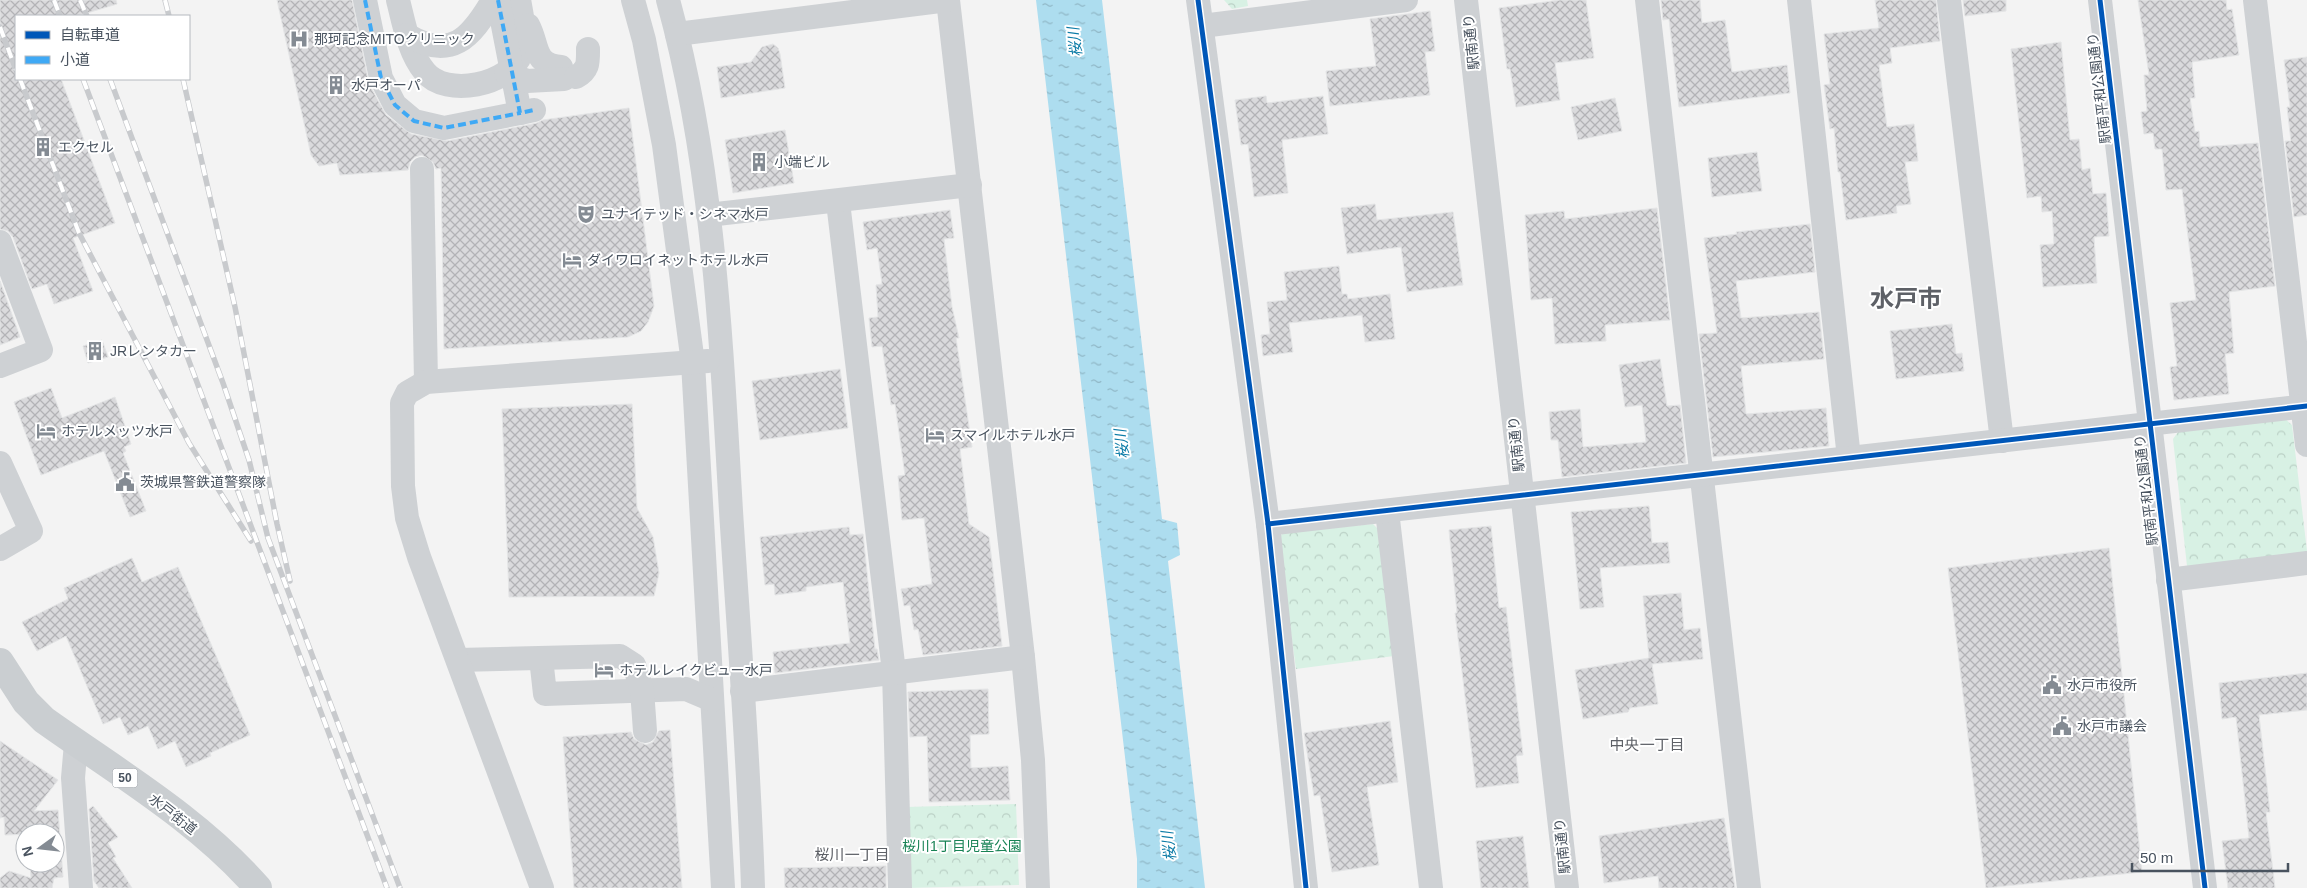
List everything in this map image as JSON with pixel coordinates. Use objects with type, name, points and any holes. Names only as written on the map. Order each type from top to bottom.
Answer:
[{"type":"main road","name":"水戸街道","points":[[1,667],[26,702],[44,720],[172,811],[247,876],[258,888]]},
{"type":"street","points":[[365,0],[381,78],[395,105],[414,121],[444,128],[527,111],[498,0]]},
{"type":"street","points":[[398,0],[407,35],[425,73],[436,81],[449,85],[466,86],[498,78],[506,73],[522,53],[520,7]]},
{"type":"street","points":[[407,35],[419,42],[432,46],[455,44],[475,29],[493,0]]},
{"type":"street","points":[[633,0],[646,48],[664,145],[693,362],[723,888]]},
{"type":"street","points":[[668,0],[677,34],[697,138],[708,215],[723,360],[753,888]]},
{"type":"street","points":[[677,34],[948,0],[1024,657],[1033,760],[1038,888]]},
{"type":"street","points":[[1198,0],[1268,524],[1306,888]]},
{"type":"street","points":[[1202,26],[1406,0]]},
{"type":"street","name":"駅南通り","points":[[1466,0],[1567,888]]},
{"type":"street","points":[[1647,0],[1749,888]]},
{"type":"street","points":[[1798,0],[1849,458]]},
{"type":"street","points":[[1949,0],[2002,441]]},
{"type":"street","name":"駅南平和公園通り","points":[[2100,0],[2206,888]]},
{"type":"street","points":[[2255,0],[2305,406],[2307,445]]},
{"type":"street","points":[[506,73],[527,81],[568,72],[549,66],[542,60],[537,53],[531,31],[520,7]]},
{"type":"street","points":[[422,170],[426,382]]},
{"type":"street","points":[[708,215],[838,202],[970,185]]},
{"type":"street","points":[[838,202],[894,672],[900,888]]},
{"type":"street","points":[[0,242],[41,350],[0,366]]},
{"type":"street","points":[[542,888],[419,557],[407,518],[403,486],[402,403],[407,393],[426,382],[723,360]]},
{"type":"street","points":[[1268,524],[2305,406]]},
{"type":"street","points":[[0,463],[31,531],[0,549]]},
{"type":"street","points":[[1387,511],[1431,888]]},
{"type":"street","points":[[2168,580],[2307,563]]},
{"type":"street","points":[[458,660],[620,656],[634,665],[642,690],[645,732]]},
{"type":"street","points":[[742,691],[1024,657]]},
{"type":"street","points":[[540,658],[545,694],[686,689],[712,700]]},
{"type":"street","points":[[76,744],[73,778],[81,888]]},
{"type":"green space","points":[[1224,0],[1247,0],[1248,6],[1232,9]]},
{"type":"green space","points":[[2285,419],[2292,425],[2307,551],[2302,556],[2187,566],[2173,439],[2178,432]]},
{"type":"green space","points":[[1373,524],[1380,531],[1394,656],[1296,669],[1278,539],[1283,533]]},
{"type":"green space","name":"桜川1丁目児童公園","points":[[1016,804],[1019,885],[907,888],[905,807]]},
{"type":"water","name":"桜川","points":[[1036,0],[1102,0],[1162,519],[1177,523],[1180,555],[1168,561],[1205,888],[1137,888],[1137,859]]},
{"type":"building","name":"エクセル","points":[[0,0],[116,0],[117,4],[80,15],[15,15],[15,80],[61,80],[115,223],[73,238],[93,291],[54,304],[47,284],[32,289],[13,237],[8,231],[0,229]]},
{"type":"building","points":[[277,0],[352,0],[369,84],[386,115],[411,134],[447,141],[537,123],[543,120],[629,108],[654,306],[648,322],[641,331],[628,337],[444,349],[441,168],[436,169],[433,162],[422,155],[415,157],[410,162],[408,170],[340,175],[337,163],[319,166],[311,155]]},
{"type":"building","points":[[1560,0],[1586,0],[1594,58],[1555,63],[1560,100],[1516,107],[1510,69],[1507,69],[1499,8]]},
{"type":"building","points":[[1661,0],[1700,0],[1702,23],[1725,20],[1732,72],[1787,65],[1790,93],[1679,107],[1669,19],[1663,20]]},
{"type":"building","points":[[1875,0],[1936,0],[1940,41],[1890,48],[1892,63],[1879,65],[1887,127],[1914,124],[1918,161],[1905,162],[1911,204],[1896,206],[1897,213],[1846,220],[1840,172],[1838,172],[1834,128],[1830,129],[1824,85],[1830,84],[1824,34],[1879,28]]},
{"type":"building","points":[[1963,0],[2006,0],[2006,11],[1965,16]]},
{"type":"building","points":[[2138,0],[2226,0],[2227,10],[2232,9],[2239,55],[2192,62],[2195,98],[2190,98],[2195,132],[2199,131],[2200,147],[2258,143],[2275,286],[2229,292],[2234,353],[2225,354],[2229,394],[2174,400],[2170,367],[2177,366],[2170,303],[2196,300],[2182,189],[2166,190],[2162,149],[2155,149],[2153,133],[2144,134],[2141,112],[2147,111],[2144,75],[2149,75]]},
{"type":"building","points":[[1430,11],[1435,51],[1425,52],[1430,95],[1330,106],[1326,71],[1376,66],[1370,19]]},
{"type":"building","points":[[2061,42],[2070,140],[2079,139],[2082,170],[2090,168],[2093,194],[2106,193],[2109,236],[2094,237],[2097,283],[2043,287],[2040,245],[2054,244],[2052,211],[2042,212],[2041,196],[2027,198],[2011,49]]},
{"type":"building","points":[[773,44],[778,48],[780,54],[785,88],[721,98],[717,67],[751,62],[762,47]]},
{"type":"building","points":[[2307,57],[2307,215],[2294,217],[2285,141],[2291,141],[2287,107],[2290,107],[2284,60]]},
{"type":"building","points":[[1266,96],[1267,103],[1323,96],[1328,134],[1282,140],[1288,193],[1254,197],[1248,144],[1241,145],[1235,100]]},
{"type":"building","points":[[1615,98],[1622,131],[1578,140],[1571,107]]},
{"type":"building","name":"小端ビル","points":[[785,130],[794,183],[733,193],[725,140]]},
{"type":"building","points":[[1757,152],[1762,191],[1712,197],[1708,158]]},
{"type":"building","points":[[1375,204],[1377,220],[1453,212],[1463,285],[1407,292],[1401,247],[1347,254],[1341,208]]},
{"type":"building","points":[[1657,208],[1670,320],[1605,325],[1606,341],[1555,344],[1552,298],[1531,300],[1525,215],[1564,211],[1565,219]]},
{"type":"building","points":[[950,210],[954,238],[944,239],[952,307],[959,338],[956,338],[972,447],[960,449],[969,524],[989,537],[1002,646],[923,655],[918,629],[914,630],[910,605],[904,606],[901,589],[932,584],[924,518],[902,520],[898,476],[905,475],[895,404],[891,405],[882,346],[872,347],[869,318],[878,317],[876,285],[882,284],[877,248],[867,250],[863,222]]},
{"type":"building","points":[[1810,224],[1815,272],[1736,281],[1741,318],[1819,312],[1824,359],[1741,366],[1746,414],[1826,408],[1829,446],[1713,457],[1699,334],[1717,333],[1704,238],[1737,234],[1736,232]]},
{"type":"building","points":[[1339,266],[1342,294],[1347,294],[1348,299],[1390,294],[1395,339],[1365,342],[1362,315],[1289,323],[1293,352],[1263,356],[1261,335],[1270,334],[1267,302],[1287,300],[1284,272]]},
{"type":"building","points":[[0,281],[20,337],[0,345]]},
{"type":"building","points":[[1952,324],[1956,354],[1962,353],[1964,371],[1896,379],[1890,331]]},
{"type":"building","name":"JRレンタカー","points":[[102,340],[108,357],[88,363],[83,346]]},
{"type":"building","points":[[1660,359],[1667,406],[1680,405],[1686,463],[1562,477],[1558,440],[1551,440],[1549,412],[1580,409],[1583,447],[1646,442],[1642,405],[1625,407],[1619,365]]},
{"type":"building","points":[[840,369],[848,428],[760,440],[752,381]]},
{"type":"building","points":[[51,388],[62,418],[115,397],[131,444],[124,447],[126,451],[123,453],[146,511],[130,517],[104,451],[41,475],[14,402]]},
{"type":"building","points":[[632,404],[637,508],[653,537],[659,573],[654,596],[509,597],[502,409]]},
{"type":"building","points":[[1649,506],[1652,543],[1668,542],[1670,563],[1600,568],[1604,607],[1580,609],[1571,512]]},
{"type":"building","points":[[1491,526],[1499,608],[1506,607],[1523,755],[1516,756],[1519,783],[1476,788],[1455,613],[1457,613],[1449,530]]},
{"type":"building","points":[[849,527],[850,535],[863,534],[875,649],[877,649],[879,660],[775,673],[773,652],[850,643],[843,582],[806,587],[806,591],[775,595],[774,584],[765,585],[760,537]]},
{"type":"building","points":[[2109,548],[2142,872],[1986,888],[1948,568]]},
{"type":"building","points":[[132,558],[142,582],[178,567],[250,735],[210,753],[211,756],[186,767],[175,741],[158,749],[148,726],[128,735],[120,717],[103,724],[66,636],[37,651],[22,622],[68,599],[64,588]]},
{"type":"building","points":[[1681,593],[1684,630],[1700,628],[1703,659],[1652,664],[1658,704],[1630,708],[1628,712],[1583,719],[1575,670],[1649,658],[1643,596]]},
{"type":"building","points":[[2307,673],[2307,710],[2259,715],[2270,812],[2266,812],[2275,888],[2228,888],[2222,841],[2249,838],[2236,717],[2222,719],[2219,683]]},
{"type":"building","points":[[988,689],[989,734],[970,735],[971,768],[1008,766],[1010,800],[929,802],[927,736],[910,737],[908,692]]},
{"type":"building","points":[[1390,721],[1398,782],[1367,787],[1379,865],[1332,872],[1320,795],[1314,796],[1304,733]]},
{"type":"building","points":[[670,730],[682,888],[574,888],[563,737],[631,732],[634,739],[646,745],[653,742],[659,731]]},
{"type":"building","points":[[0,741],[58,780],[34,811],[58,810],[59,823],[15,823],[15,835],[5,835],[4,817],[0,818]]},
{"type":"building","points":[[93,806],[118,837],[108,843],[116,857],[113,858],[132,888],[99,888],[94,881],[89,809]]},
{"type":"building","points":[[1724,818],[1735,888],[1659,888],[1658,876],[1604,883],[1599,836]]},
{"type":"building","points":[[1523,836],[1529,888],[1481,888],[1476,841]]},
{"type":"building","points":[[886,866],[886,888],[785,888],[784,868]]},
{"type":"building","points":[[9,871],[31,878],[31,873],[63,873],[63,877],[54,878],[52,888],[0,888],[0,878]]},
{"type":"railway","points":[[54,0],[60,15]]},
{"type":"railway","points":[[80,0],[87,15]]},
{"type":"railway","points":[[165,0],[169,15]]},
{"type":"railway","points":[[0,27],[15,67]]},
{"type":"railway","points":[[20,80],[79,233],[189,443],[251,541]]},
{"type":"railway","points":[[83,80],[387,888]]},
{"type":"railway","points":[[110,80],[223,383],[249,460],[268,538],[400,888]]},
{"type":"railway","points":[[183,80],[235,307],[277,524],[290,581]]},
{"type":"marked path","points":[[365,0],[381,78],[395,105],[414,121],[444,128],[520,113]]},
{"type":"marked path","points":[[498,0],[520,113],[534,110]]},
{"type":"cycle path","points":[[1198,0],[1268,524],[1306,888]]},
{"type":"cycle path","points":[[2100,0],[2205,888]]},
{"type":"cycle path","points":[[1268,524],[2307,406]]},
{"type":"place","name":"那珂記念MITOクリニック","points":[[299,39]]},
{"type":"place","name":"水戸オーパ","points":[[336,85]]},
{"type":"place","name":"エクセル","points":[[43,147]]},
{"type":"place","name":"小端ビル","points":[[759,162]]},
{"type":"place","name":"ユナイテッド・シネマ水戸","points":[[586,214]]},
{"type":"place","name":"ダイワロイネットホテル水戸","points":[[572,260]]},
{"type":"place","name":"JRレンタカー","points":[[95,351]]},
{"type":"place","name":"ホテルメッツ水戸","points":[[46,431]]},
{"type":"place","name":"スマイルホテル水戸","points":[[935,435]]},
{"type":"place","name":"茨城県警鉄道警察隊","points":[[125,482]]},
{"type":"place","name":"ホテルレイクビュー水戸","points":[[604,670]]},
{"type":"place","name":"水戸市役所","points":[[2052,685]]},
{"type":"place","name":"水戸市議会","points":[[2062,726]]},
{"type":"district","name":"水戸市","points":[[1906,299]]},
{"type":"district","name":"中央一丁目","points":[[1647,745]]},
{"type":"district","name":"桜川一丁目","points":[[852,855]]}]
